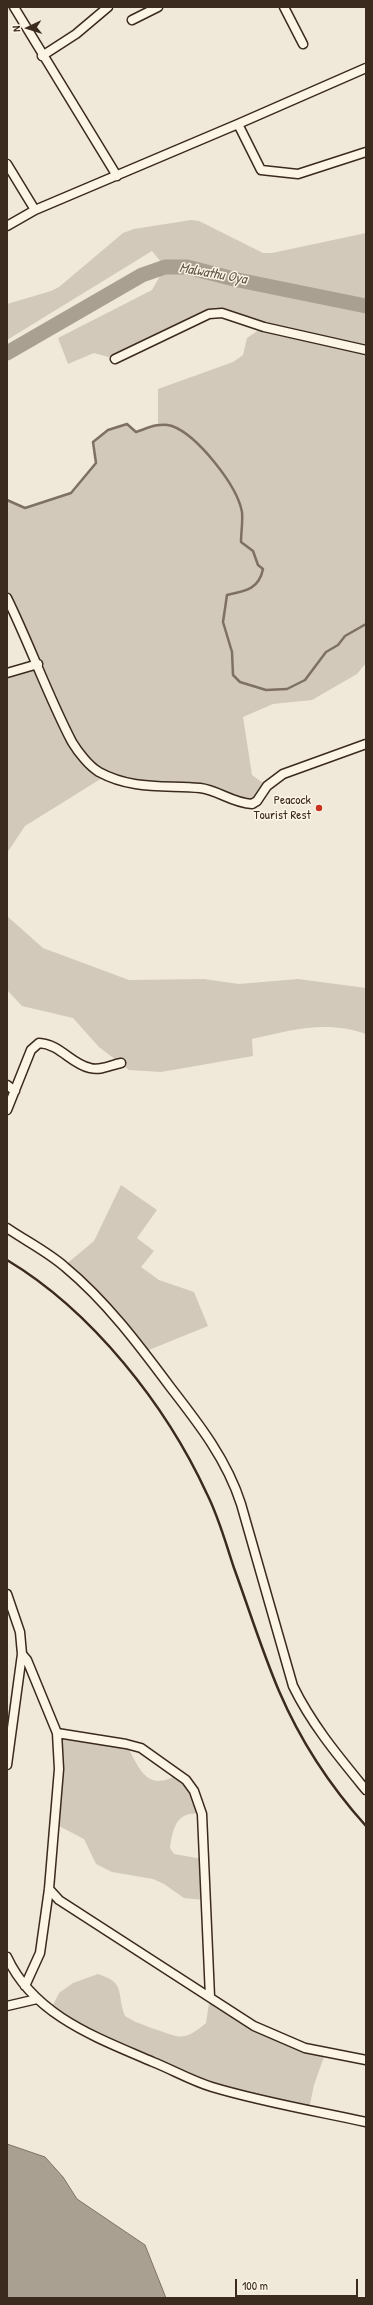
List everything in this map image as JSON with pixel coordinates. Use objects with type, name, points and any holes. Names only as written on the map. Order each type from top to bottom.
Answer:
[{"type":"street","points":[[14,7],[42,56],[117,176]]},
{"type":"street","points":[[42,56],[76,34],[108,7]]},
{"type":"street","points":[[132,20],[158,7]]},
{"type":"street","points":[[284,7],[303,44]]},
{"type":"street","points":[[7,226],[35,210],[366,68]]},
{"type":"street","points":[[238,124],[262,170],[298,174],[366,152]]},
{"type":"street","points":[[7,164],[35,210]]},
{"type":"street","points":[[115,359],[209,314],[222,313],[264,326],[366,350]]},
{"type":"street","points":[[7,598],[73,743],[98,771],[119,780],[154,788],[201,788],[229,800],[252,804],[257,801],[267,786],[283,774],[366,744]]},
{"type":"street","points":[[7,673],[38,664]]},
{"type":"street","points":[[7,1110],[31,1050],[39,1043],[49,1044],[89,1068],[104,1068],[120,1063]]},
{"type":"street","points":[[7,1085],[15,1091]]},
{"type":"street","points":[[7,1228],[64,1266],[90,1290],[144,1352],[223,1460],[234,1483],[241,1504],[293,1686],[305,1711],[323,1737],[366,1790]]},
{"type":"street","points":[[7,1594],[20,1632],[24,1657],[57,1733],[59,1769],[49,1889],[40,1953],[25,1986]]},
{"type":"street","points":[[7,1765],[24,1657]]},
{"type":"street","points":[[57,1733],[126,1744],[141,1748],[179,1774],[194,1791],[202,1814],[210,1997]]},
{"type":"street","points":[[49,1889],[65,1905],[254,2026],[305,2048],[366,2060]]},
{"type":"street","points":[[7,1957],[14,1972],[37,1999],[50,2010],[77,2027],[211,2087],[366,2122]]},
{"type":"street","points":[[7,2006],[37,1999]]},
{"type":"shaded area","points":[[191,220],[199,221],[263,253],[272,253],[366,233],[366,663],[357,674],[312,700],[273,704],[243,717],[252,775],[267,786],[252,804],[221,795],[107,775],[25,826],[7,853],[7,673],[37,665],[7,598],[7,500],[25,508],[71,493],[96,463],[93,442],[108,430],[127,424],[136,432],[158,425],[158,389],[233,362],[243,355],[247,338],[263,327],[209,314],[115,359],[94,353],[68,364],[58,338],[152,290],[165,267],[152,251],[7,340],[7,304],[51,291],[59,287],[123,233],[134,229]]},
{"type":"shaded area","points":[[7,916],[43,948],[129,980],[204,979],[239,984],[298,979],[366,988],[366,1034],[351,1030],[323,1027],[281,1032],[252,1039],[253,1056],[161,1072],[129,1070],[99,1047],[73,1018],[22,1006],[7,990]]},
{"type":"shaded area","points":[[121,1185],[157,1210],[137,1238],[154,1251],[141,1267],[159,1280],[194,1292],[208,1326],[144,1352],[64,1266],[94,1241]]},
{"type":"shaded area","points":[[57,1733],[126,1744],[145,1776],[159,1781],[179,1774],[186,1780],[202,1814],[194,1813],[182,1817],[175,1827],[170,1848],[174,1854],[203,1859],[204,1900],[184,1898],[164,1884],[153,1879],[112,1872],[96,1864],[84,1839],[55,1824]]},
{"type":"shaded area","points":[[98,1974],[107,1977],[117,1985],[125,2016],[151,2028],[180,2036],[191,2034],[206,2023],[210,1997],[254,2026],[325,2054],[314,2085],[309,2109],[211,2087],[146,2058],[50,2011],[59,1993],[73,1983]]},
{"type":"shaded area","points":[[7,2144],[45,2157],[63,2177],[77,2199],[145,2245],[166,2298],[7,2298]]},
{"type":"waterway","name":"Malwathu Oya","points":[[7,353],[142,275],[165,267],[187,267],[238,280],[366,306]]},
{"type":"waterway","points":[[7,500],[25,508],[71,493],[96,463],[93,442],[108,430],[127,424],[136,432],[158,425],[172,426],[193,439],[224,475],[239,501],[242,512],[241,542],[253,551],[258,565],[263,569],[258,581],[251,588],[227,595],[223,622],[232,652],[233,675],[240,682],[266,690],[287,689],[305,680],[326,652],[338,645],[345,636],[366,624]]},
{"type":"railway","points":[[7,1260],[38,1281],[97,1333],[124,1363],[148,1394],[170,1427],[190,1460],[215,1512],[261,1645],[287,1709],[306,1745],[328,1779],[366,1826]]},
{"type":"place","name":"Peacock Tourist Rest","points":[[319,808]]}]
